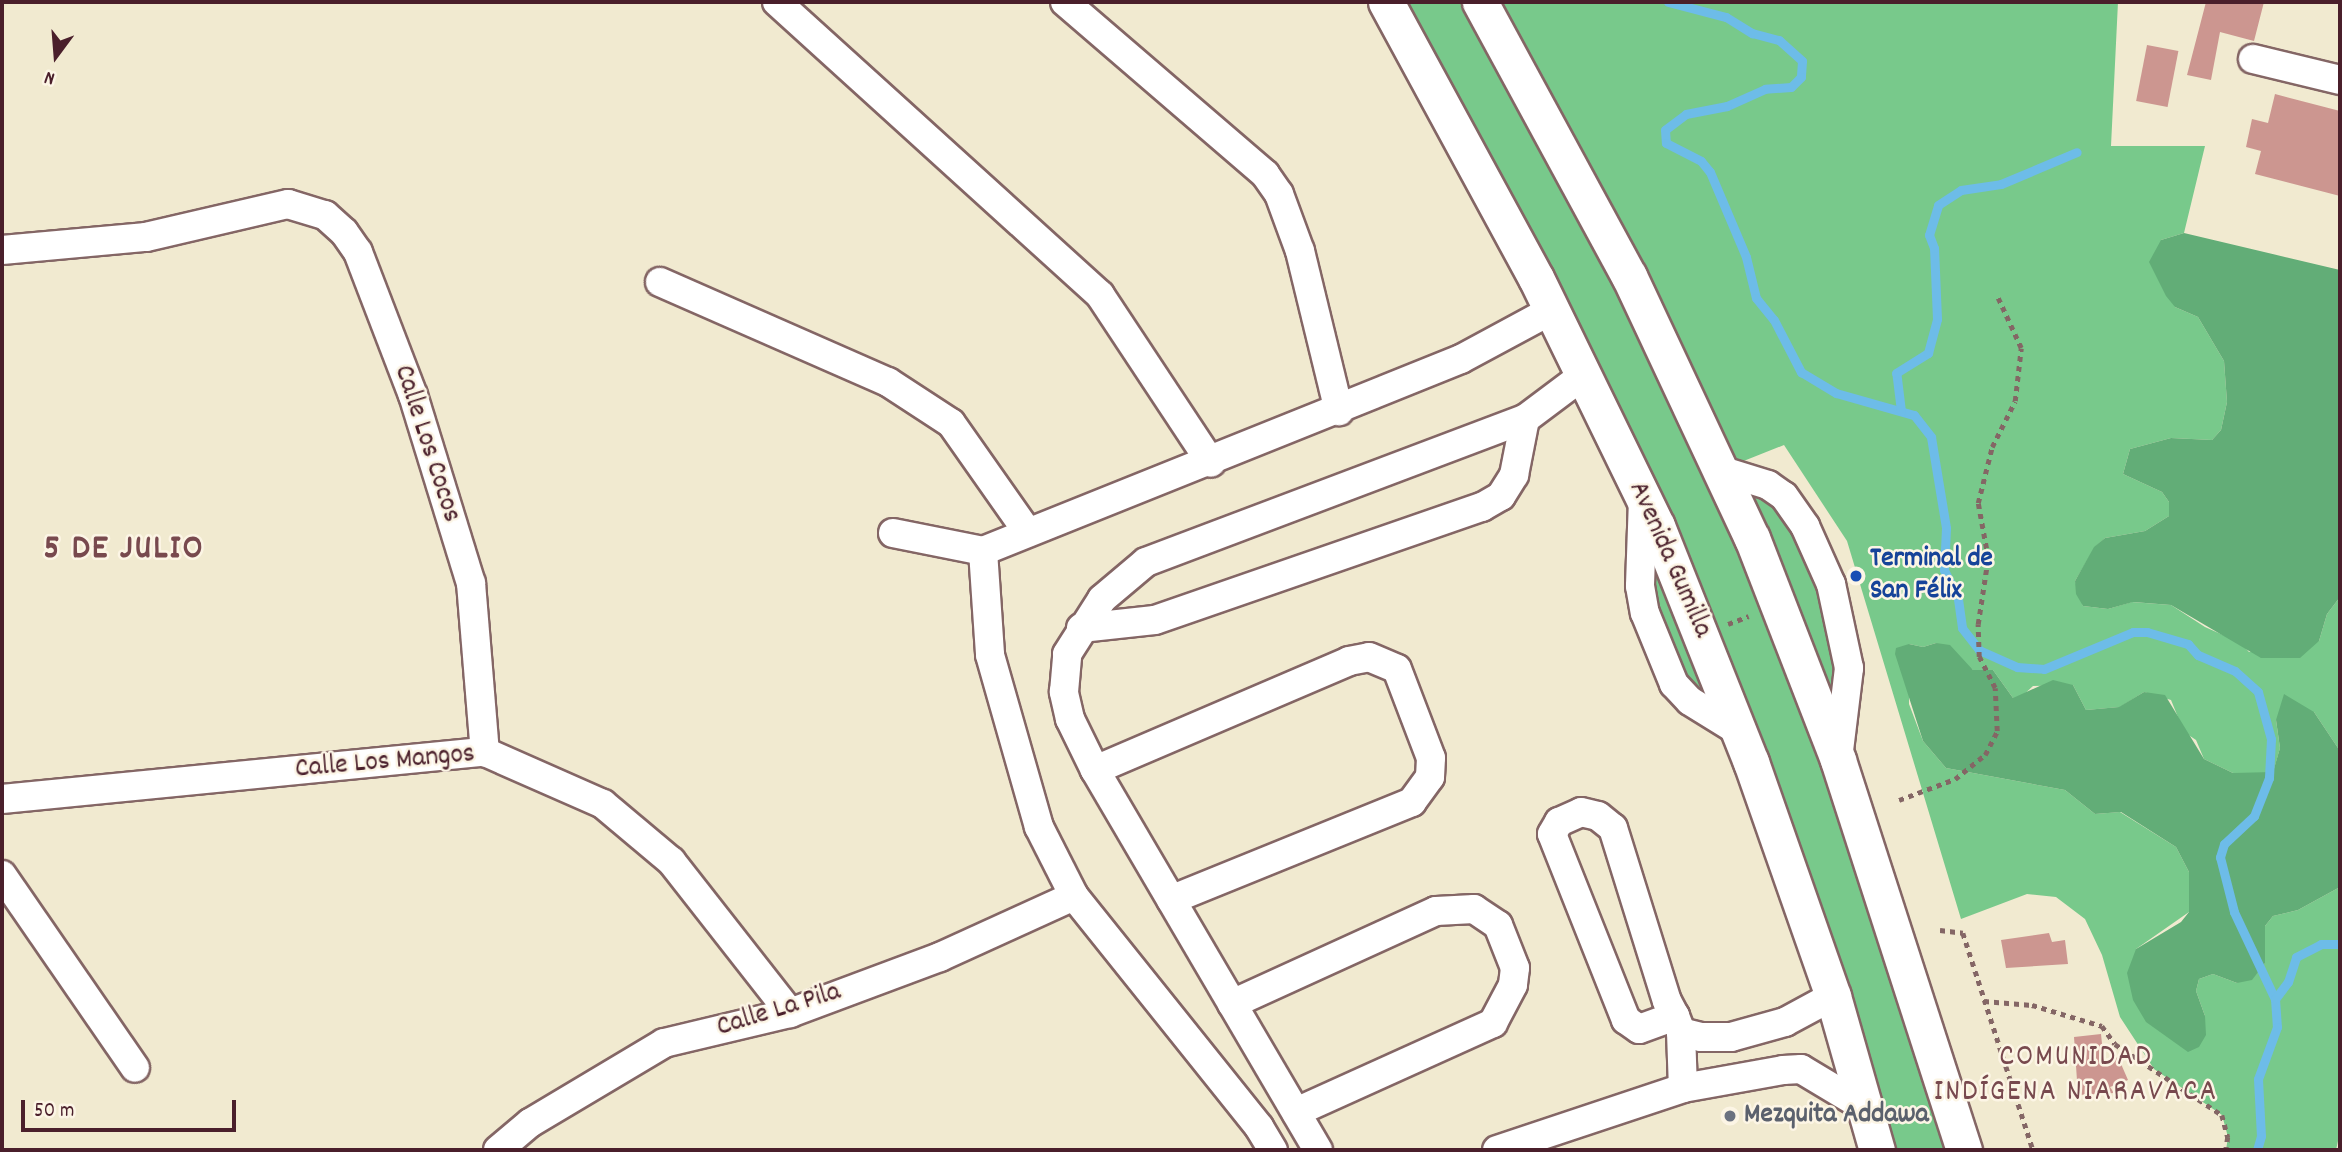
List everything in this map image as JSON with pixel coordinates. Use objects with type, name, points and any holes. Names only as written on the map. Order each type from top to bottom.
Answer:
[{"type":"main road","name":"Avenida Gumilla","points":[[1386,2],[1552,310],[1643,499],[1740,732],[1833,996],[1861,1105],[1877,1150]]},
{"type":"main road","points":[[1480,2],[1629,276],[1720,470],[1793,636],[1838,760],[1964,1150]]},
{"type":"street","points":[[777,2],[1100,295],[1211,463]]},
{"type":"street","points":[[1065,2],[1265,174],[1279,194],[1300,251],[1339,411]]},
{"type":"street","points":[[2253,59],[2340,80]]},
{"type":"street","name":"Calle Los Cocos","points":[[2,250],[146,237],[265,206],[288,204],[325,215],[344,232],[358,252],[413,395],[471,583],[485,752]]},
{"type":"street","points":[[660,282],[888,382],[951,423],[1027,531]]},
{"type":"street","points":[[892,533],[983,551],[1027,531],[1211,463],[1339,411],[1461,359],[1552,310]]},
{"type":"street","points":[[1318,1150],[1095,770],[1070,719],[1064,692],[1067,654],[1081,628],[1102,599],[1146,562],[1525,419],[1585,374]]},
{"type":"street","points":[[1081,628],[1155,620],[1482,507],[1501,496],[1514,475],[1525,419]]},
{"type":"street","points":[[1720,470],[1768,485],[1784,496],[1805,526],[1831,584],[1849,668],[1838,760]]},
{"type":"street","points":[[983,551],[990,655],[1039,827],[1074,896],[1259,1127],[1273,1150]]},
{"type":"street","points":[[1095,770],[1349,661],[1369,657],[1397,669],[1431,758],[1430,777],[1412,802],[1171,900]]},
{"type":"street","name":"Calle Los Mangos","points":[[2,799],[485,752],[603,804],[671,861],[790,1013]]},
{"type":"street","points":[[1683,1087],[1678,1024],[1614,828],[1598,816],[1581,812],[1559,822],[1552,834],[1626,1020],[1639,1029],[1678,1024],[1700,1037],[1731,1037],[1785,1021],[1833,996]]},
{"type":"street","points":[[2,875],[135,1068]]},
{"type":"street","name":"Calle La Pila","points":[[498,1150],[530,1123],[664,1043],[790,1013],[940,957],[1074,896]]},
{"type":"street","points":[[1232,1004],[1436,911],[1474,909],[1498,925],[1515,968],[1513,985],[1493,1023],[1296,1112]]},
{"type":"street","points":[[1497,1150],[1683,1087],[1801,1069],[1861,1105]]},
{"type":"path","points":[[1899,800],[1955,779],[1993,745],[1998,718],[1995,688],[1979,657],[1978,624],[1988,558],[1978,503],[1992,447],[2015,401],[2021,348],[1998,298]]},
{"type":"path","points":[[1940,930],[1963,933],[2033,1150]]},
{"type":"path","points":[[1984,1001],[2032,1004],[2102,1026],[2115,1044],[2222,1115],[2228,1137],[2226,1150]]},
{"type":"green space","points":[[1386,2],[2118,2],[2111,146],[2205,146],[2184,233],[2161,240],[2175,307],[2198,317],[2224,361],[2227,402],[2221,430],[2212,440],[2171,438],[2130,449],[2123,474],[2162,492],[2169,502],[2169,516],[2145,531],[2105,538],[2095,547],[2075,581],[2083,606],[2108,609],[2132,602],[2171,605],[2205,627],[2241,643],[2249,652],[2319,641],[2327,614],[2340,597],[2340,751],[2314,712],[2276,720],[2280,748],[2273,773],[2233,773],[2204,759],[2196,740],[2184,732],[2171,700],[2144,692],[2120,707],[2086,710],[2073,685],[2033,686],[2019,699],[2013,698],[1993,670],[1973,670],[1936,643],[1923,647],[1909,644],[1909,704],[1923,741],[1946,768],[2065,790],[2095,814],[2120,812],[2176,847],[2189,872],[2189,912],[2136,949],[2205,1016],[2196,991],[2199,979],[2213,974],[2237,983],[2265,963],[2265,926],[2273,916],[2298,910],[2340,887],[2340,1132],[2336,1150],[2226,1150],[2228,1137],[2222,1115],[2154,1069],[2120,1017],[2102,955],[2085,919],[2056,897],[2027,894],[1961,919],[1847,541],[1784,445],[1721,470],[1768,485],[1845,632],[1838,760],[1964,1150],[1877,1150],[1751,762],[1690,701],[1645,613],[1643,499]]},
{"type":"green space","points":[[2184,233],[2340,270],[2340,597],[2327,614],[2319,641],[2300,658],[2261,658],[2171,605],[2133,602],[2108,609],[2083,606],[2076,594],[2075,581],[2094,547],[2105,538],[2145,531],[2169,516],[2169,502],[2162,492],[2123,474],[2130,449],[2171,438],[2212,440],[2221,430],[2227,402],[2224,361],[2198,317],[2175,307],[2166,296],[2149,262],[2161,240]]},
{"type":"green space","points":[[1936,643],[1950,645],[1973,670],[1993,670],[2013,698],[2053,680],[2073,685],[2086,710],[2119,707],[2144,692],[2165,695],[2204,759],[2233,773],[2273,772],[2280,748],[2276,720],[2284,694],[2314,712],[2340,751],[2340,887],[2298,910],[2273,916],[2265,926],[2265,963],[2252,980],[2237,983],[2213,974],[2199,979],[2196,991],[2205,1016],[2206,1035],[2199,1047],[2188,1052],[2146,1022],[2133,1000],[2127,973],[2136,949],[2181,922],[2189,912],[2189,872],[2176,847],[2121,812],[2095,814],[2065,790],[1946,768],[1923,741],[1895,654],[1896,648],[1909,644],[1923,647]]},
{"type":"building","points":[[2206,2],[2264,2],[2254,41],[2220,32],[2211,80],[2187,75]]},
{"type":"building","points":[[2147,45],[2178,51],[2168,107],[2136,101]]},
{"type":"building","points":[[2275,94],[2340,111],[2340,196],[2255,174],[2261,151],[2246,147],[2252,119],[2268,123]]},
{"type":"building","points":[[2049,933],[2052,942],[2065,940],[2068,964],[2006,968],[2001,940]]},
{"type":"building","points":[[2101,1034],[2104,1063],[2118,1057],[2128,1080],[2110,1087],[2114,1093],[2078,1095],[2074,1037]]},
{"type":"waterway","points":[[1668,2],[1726,17],[1752,33],[1779,40],[1802,61],[1801,77],[1791,87],[1765,89],[1727,106],[1686,114],[1665,130],[1666,143],[1701,161],[1710,172],[1746,257],[1756,298],[1774,320],[1801,372],[1836,393],[1914,415],[1931,437],[1946,528],[1944,570],[1958,599],[1962,628],[1979,650],[2017,667],[2044,669],[2133,632],[2147,632],[2188,644],[2198,655],[2235,671],[2258,692],[2271,739],[2269,778],[2254,816],[2224,844],[2220,857],[2234,912],[2275,999],[2277,1027],[2258,1079],[2261,1136],[2257,1150]]},
{"type":"waterway","points":[[1901,411],[1896,373],[1928,353],[1937,319],[1934,248],[1929,235],[1938,205],[1961,190],[2001,184],[2077,152]]},
{"type":"waterway","points":[[2275,999],[2288,982],[2296,957],[2321,944],[2340,944]]},
{"type":"place","name":"Terminal de San Félix","points":[[1856,576]]},
{"type":"place","name":"Mezquita Addawa","points":[[1730,1116]]},
{"type":"district","name":"5 DE JULIO","points":[[124,550]]},
{"type":"district","name":"COMUNIDAD INDÍGENA NIARAVACA","points":[[2076,1076]]}]
